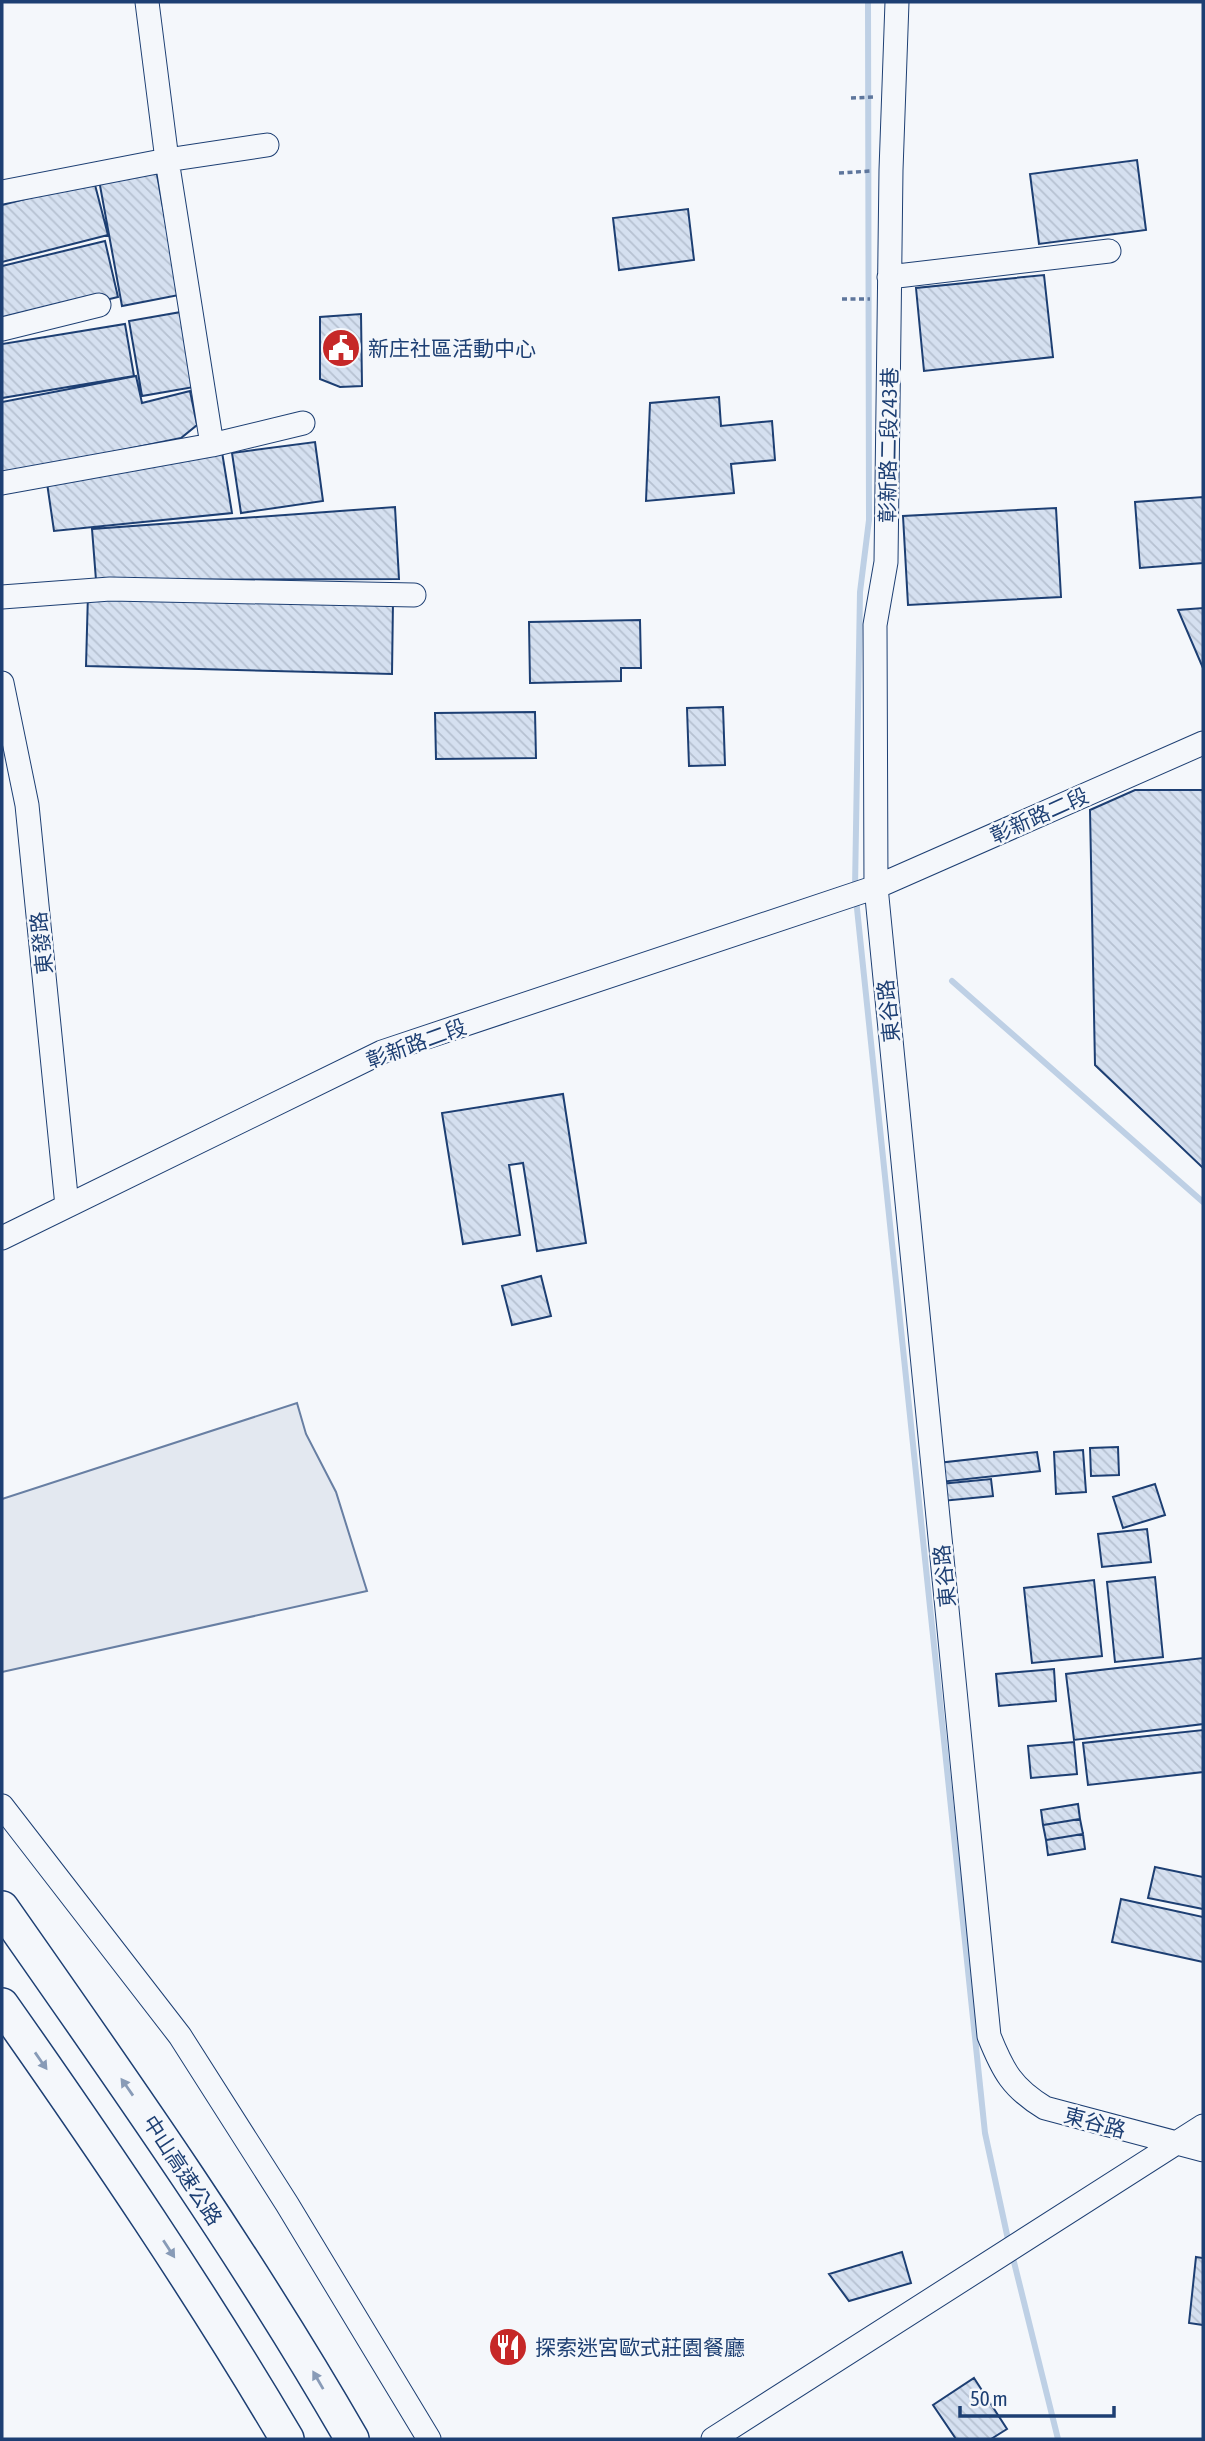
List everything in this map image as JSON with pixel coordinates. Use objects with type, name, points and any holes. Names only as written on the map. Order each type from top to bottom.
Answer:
[{"type":"highway","name":"中山高速公路","points":[[2,1908],[159,2132],[304,2356],[352,2439]]},
{"type":"highway","points":[[2,2005],[225,2333],[287,2439]]},
{"type":"street","points":[[147,2],[167,160],[212,445]]},
{"type":"street","name":"彰新路二段243巷","points":[[876,887],[875,625],[886,562],[891,170],[897,2]]},
{"type":"street","points":[[2,192],[167,160],[267,145]]},
{"type":"street","points":[[890,277],[1109,251]]},
{"type":"street","points":[[2,330],[99,305]]},
{"type":"street","points":[[2,483],[212,445],[303,423]]},
{"type":"street","points":[[2,597],[110,589],[414,595]]},
{"type":"street","name":"東發路","points":[[2,683],[27,805],[68,1206]]},
{"type":"street","name":"彰新路二段","points":[[2,1238],[382,1052],[740,935],[876,887],[1203,743]]},
{"type":"street","name":"東谷路","points":[[876,887],[989,2036],[1002,2068],[1022,2094],[1045,2108],[1203,2150]]},
{"type":"street","points":[[2,1806],[180,2036],[287,2203],[429,2439]]},
{"type":"street","name":"東谷路","points":[[713,2439],[1203,2126]]},
{"type":"path","points":[[839,173],[891,170]]},
{"type":"shaded area","points":[[297,1403],[306,1434],[336,1492],[367,1591],[2,1672],[2,1499]]},
{"type":"building","points":[[1137,160],[1146,230],[1039,244],[1030,174]]},
{"type":"building","points":[[156,169],[179,295],[122,306],[99,180]]},
{"type":"building","points":[[94,181],[108,235],[2,262],[2,205]]},
{"type":"building","points":[[688,209],[694,260],[619,270],[613,218]]},
{"type":"building","points":[[105,241],[118,297],[2,325],[2,266]]},
{"type":"building","points":[[1044,275],[1053,357],[924,371],[916,288]]},
{"type":"building","points":[[181,312],[194,387],[142,396],[129,321]]},
{"type":"building","name":"新庄社區活動中心","points":[[361,314],[362,386],[340,387],[320,379],[320,317]]},
{"type":"building","points":[[125,324],[134,376],[2,398],[2,344]]},
{"type":"building","points":[[136,376],[142,403],[190,391],[197,425],[181,438],[2,475],[2,402]]},
{"type":"building","points":[[719,397],[721,426],[772,421],[775,460],[731,464],[734,493],[646,501],[650,403]]},
{"type":"building","points":[[315,442],[323,501],[241,513],[232,453]]},
{"type":"building","points":[[222,452],[232,513],[54,531],[47,483]]},
{"type":"building","points":[[1203,497],[1203,563],[1140,568],[1135,502]]},
{"type":"building","points":[[395,507],[399,579],[96,580],[92,529]]},
{"type":"building","points":[[1056,508],[1061,597],[908,605],[903,516]]},
{"type":"building","points":[[88,593],[393,601],[392,674],[86,666]]},
{"type":"building","points":[[1203,608],[1203,668],[1178,610]]},
{"type":"building","points":[[640,620],[641,668],[621,668],[621,681],[530,683],[529,622]]},
{"type":"building","points":[[723,707],[725,765],[689,766],[687,708]]},
{"type":"building","points":[[535,712],[536,758],[436,759],[435,713]]},
{"type":"building","points":[[1135,790],[1203,790],[1203,1168],[1095,1065],[1090,810]]},
{"type":"building","points":[[563,1094],[586,1243],[537,1251],[523,1163],[509,1165],[520,1235],[463,1244],[442,1113]]},
{"type":"building","points":[[541,1276],[551,1316],[512,1325],[502,1286]]},
{"type":"building","points":[[1118,1447],[1119,1475],[1091,1476],[1090,1448]]},
{"type":"building","points":[[1083,1450],[1086,1492],[1056,1494],[1054,1452]]},
{"type":"building","points":[[1037,1452],[1040,1471],[940,1482],[938,1463]]},
{"type":"building","points":[[991,1479],[993,1496],[942,1501],[940,1484]]},
{"type":"building","points":[[1155,1484],[1165,1515],[1123,1528],[1113,1497]]},
{"type":"building","points":[[1147,1529],[1151,1562],[1102,1567],[1098,1534]]},
{"type":"building","points":[[1155,1577],[1163,1657],[1115,1662],[1107,1582]]},
{"type":"building","points":[[1094,1580],[1102,1656],[1032,1663],[1024,1588]]},
{"type":"building","points":[[1203,1658],[1203,1724],[1074,1740],[1066,1674]]},
{"type":"building","points":[[1054,1669],[1056,1701],[999,1706],[996,1674]]},
{"type":"building","points":[[1203,1730],[1203,1772],[1088,1785],[1083,1743]]},
{"type":"building","points":[[1074,1742],[1077,1774],[1031,1778],[1028,1746]]},
{"type":"building","points":[[1078,1804],[1080,1819],[1043,1825],[1041,1810]]},
{"type":"building","points":[[1080,1819],[1083,1834],[1046,1840],[1043,1825]]},
{"type":"building","points":[[1083,1834],[1085,1849],[1048,1855],[1046,1840]]},
{"type":"building","points":[[1155,1867],[1203,1877],[1203,1909],[1148,1898]]},
{"type":"building","points":[[1121,1899],[1203,1917],[1203,1962],[1112,1942]]},
{"type":"building","points":[[902,2252],[911,2283],[849,2301],[829,2274]]},
{"type":"building","points":[[1196,2257],[1203,2258],[1203,2325],[1189,2323]]},
{"type":"building","points":[[974,2378],[1007,2429],[991,2439],[956,2439],[933,2405]]},
{"type":"waterway","points":[[855,888],[860,592],[869,520],[868,2]]},
{"type":"waterway","points":[[856,899],[985,2133],[1009,2244]]},
{"type":"waterway","points":[[952,981],[1203,1202]]},
{"type":"waterway","points":[[1012,2254],[1058,2439]]},
{"type":"place","name":"新庄社區活動中心","points":[[341,348]]},
{"type":"place","name":"探索迷宮歐式莊園餐廳","points":[[508,2347]]}]
